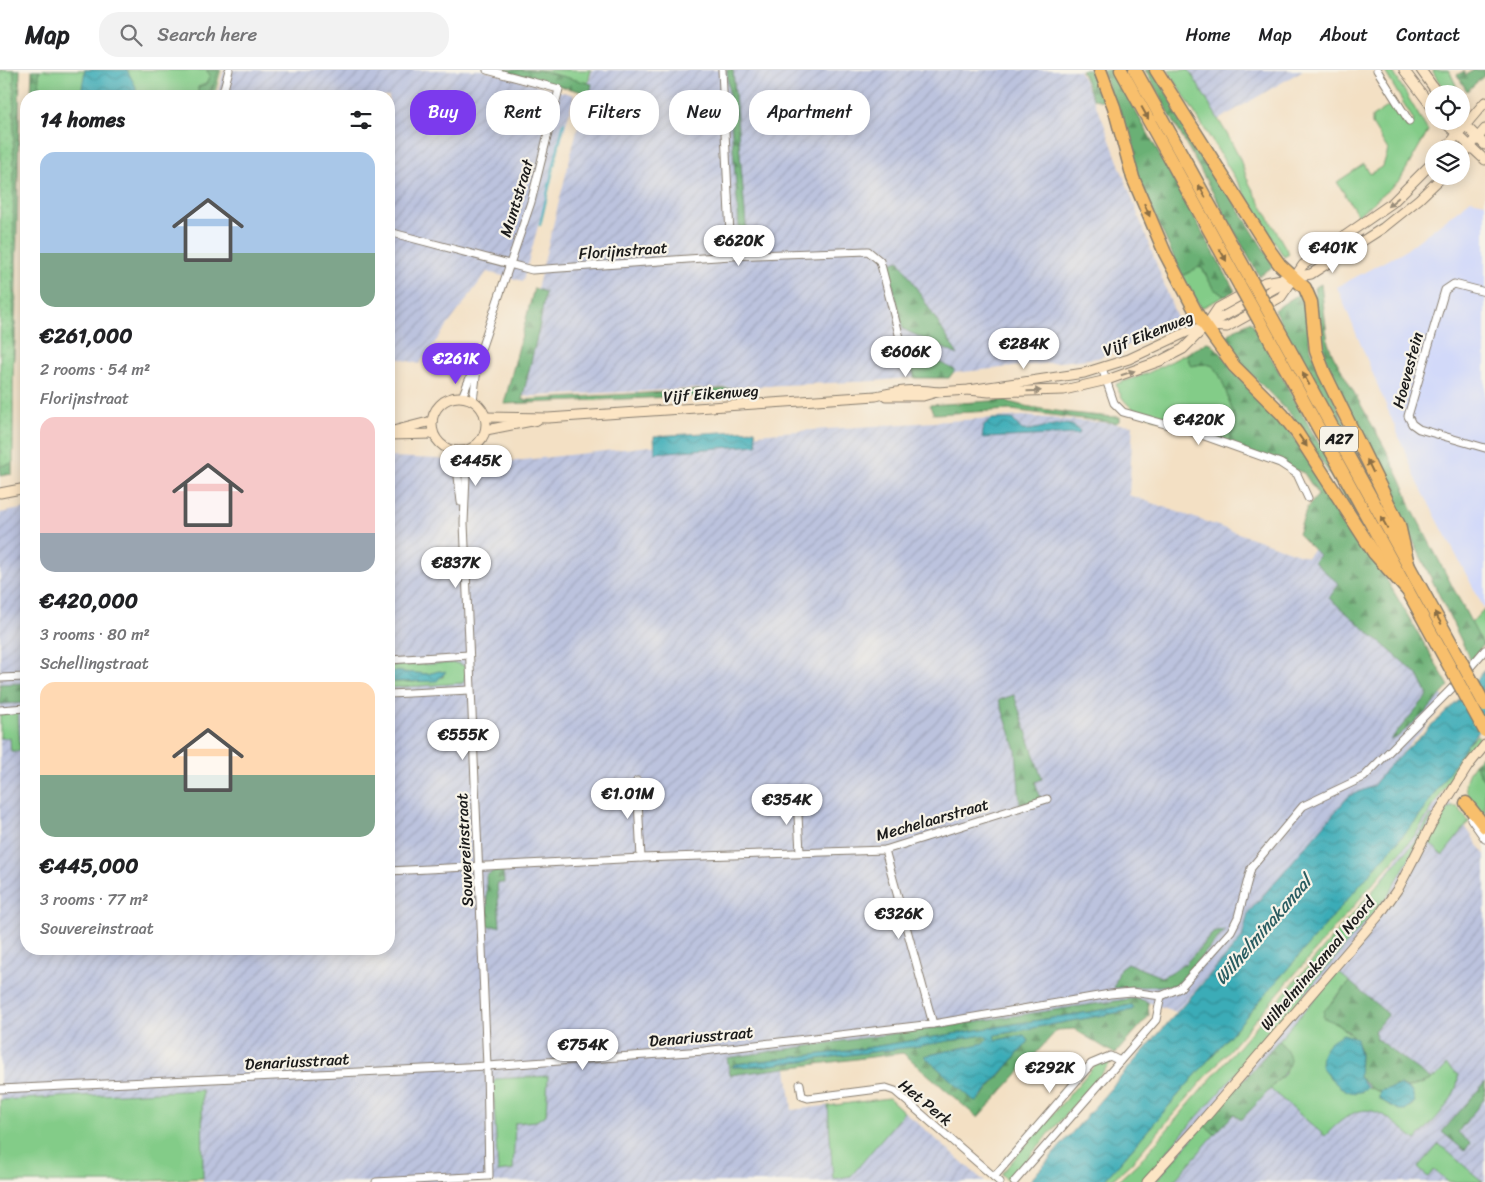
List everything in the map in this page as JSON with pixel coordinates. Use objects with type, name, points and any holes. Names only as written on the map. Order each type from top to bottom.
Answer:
[{"type":"highway","name":"A27","points":[[1100,70],[1114,107],[1133,178],[1164,253],[1196,314],[1234,366],[1282,414],[1298,433],[1374,553],[1408,591]]},
{"type":"highway","name":"A27","points":[[1122,70],[1408,564],[1457,666],[1485,731]]},
{"type":"highway","name":"A27","points":[[1135,70],[1245,283]]},
{"type":"highway","name":"A27","points":[[1156,70],[1270,251],[1280,265],[1306,288],[1311,302],[1316,351],[1324,372],[1399,525],[1408,564]]},
{"type":"highway","name":"A27","points":[[1264,317],[1408,591],[1485,705]]},
{"type":"highway","points":[[1466,803],[1485,827]]},
{"type":"main road","points":[[1404,70],[1425,98]]},
{"type":"main road","points":[[1421,70],[1432,85]]},
{"type":"main road","points":[[1470,116],[1485,102]]},
{"type":"main road","points":[[1485,129],[1470,146],[1485,160]]},
{"type":"main road","points":[[1453,130],[1464,140]]},
{"type":"main road","points":[[1452,140],[1459,130]]},
{"type":"main road","points":[[1470,130],[1485,144]]},
{"type":"main road","points":[[1425,170],[1392,203],[1303,265],[1294,278],[1285,294],[1227,327],[1206,326],[1215,311],[1264,282],[1294,278],[1310,274],[1383,228],[1434,185]]},
{"type":"main road","name":"Vijf Eikenweg","points":[[485,417],[548,418],[876,396],[923,396],[937,392],[969,390],[1065,377],[1102,368],[1146,352],[1187,332],[1206,326]]},
{"type":"main road","name":"Vijf Eikenweg","points":[[969,390],[989,392],[1064,390],[1106,380],[1160,361],[1183,349],[1206,326]]},
{"type":"main road","points":[[455,397],[462,397],[473,401],[485,417],[486,430],[479,443],[467,451],[456,452],[442,446],[434,434],[432,420],[434,414],[442,403],[455,397]]},
{"type":"main road","name":"Vijf Eikenweg","points":[[486,430],[548,418]]},
{"type":"main road","points":[[395,431],[432,420]]},
{"type":"main road","points":[[395,433],[434,434]]},
{"type":"main road","points":[[0,493],[20,489]]},
{"type":"main road","name":"Wilhelminakanaal Noord","points":[[1147,1182],[1197,1127],[1380,914],[1399,887],[1432,823],[1485,745]]},
{"type":"main road","points":[[1451,794],[1466,803]]},
{"type":"street","points":[[224,90],[229,70]]},
{"type":"street","name":"Muntstraat","points":[[487,70],[559,88],[531,202],[509,266]]},
{"type":"street","points":[[722,70],[731,256]]},
{"type":"street","points":[[1377,70],[1409,121]]},
{"type":"street","points":[[395,234],[509,266],[478,358],[462,397]]},
{"type":"street","name":"Florijnstraat","points":[[509,266],[532,270],[731,256],[868,251],[874,254],[880,261],[906,361]]},
{"type":"street","name":"Hoevestein","points":[[1485,292],[1454,284],[1445,290],[1408,416],[1412,424],[1419,429],[1485,448]]},
{"type":"street","points":[[473,401],[478,372],[478,358]]},
{"type":"street","points":[[1102,368],[1114,403],[1123,412],[1196,434],[1280,463],[1297,474],[1308,498]]},
{"type":"street","name":"Souvereinstraat","points":[[464,523],[467,451]]},
{"type":"street","name":"Souvereinstraat","points":[[376,1182],[490,1179],[464,523],[456,452]]},
{"type":"street","points":[[1014,1182],[1156,1020],[1161,996],[1180,988],[1231,931],[1238,917],[1251,868],[1303,806],[1364,777],[1446,695],[1485,650]]},
{"type":"street","points":[[395,660],[469,655]]},
{"type":"street","points":[[0,678],[20,677]]},
{"type":"street","points":[[395,694],[470,690]]},
{"type":"street","points":[[0,710],[20,708]]},
{"type":"street","points":[[637,781],[641,858]]},
{"type":"street","points":[[797,798],[800,852]]},
{"type":"street","name":"Mechelaarstraat","points":[[395,871],[641,858],[885,850],[1047,799]]},
{"type":"street","points":[[1466,803],[1465,812],[1485,839]]},
{"type":"street","points":[[885,850],[934,1024]]},
{"type":"street","name":"Denariusstraat","points":[[0,1089],[487,1066],[704,1051],[934,1024],[1110,994],[1132,992],[1161,996]]},
{"type":"street","points":[[994,1177],[1091,1064],[1110,1056],[1120,1061]]},
{"type":"street","name":"Het Perk","points":[[800,1084],[802,1096],[808,1098],[886,1088],[895,1091],[1000,1182]]},
{"type":"shaded area","points":[[224,70],[483,70],[556,90],[486,90],[486,135],[560,135],[560,91],[570,94],[570,110],[523,281],[487,272],[419,364],[395,358],[395,90],[219,90]]},
{"type":"shaded area","points":[[592,70],[1079,70],[1101,116],[1179,324],[1098,358],[877,381],[510,397],[576,135],[659,135],[659,90],[587,90]]},
{"type":"shaded area","points":[[1180,70],[1303,70],[1218,120]]},
{"type":"shaded area","points":[[1471,200],[1485,203],[1485,610],[1418,483],[1337,287],[1406,250]]},
{"type":"shaded area","points":[[1023,416],[1133,425],[1129,495],[1307,557],[1329,532],[1433,687],[1448,701],[1373,786],[1349,796],[1248,913],[1242,938],[1176,1012],[1136,998],[785,1051],[792,1110],[889,1098],[985,1182],[203,1182],[202,1090],[0,1100],[0,513],[20,509],[20,955],[395,955],[395,457],[439,459],[469,466],[768,433]]},
{"type":"shaded area","points":[[1443,794],[1485,855],[1485,1182],[1142,1182],[1323,960]]},
{"type":"green space","points":[[0,70],[20,70],[15,342],[12,385]]},
{"type":"green space","points":[[0,70],[14,70],[13,463],[0,466]]},
{"type":"green space","points":[[32,70],[39,70],[39,90],[31,90]]},
{"type":"green space","points":[[39,70],[221,70],[216,90],[37,90]]},
{"type":"green space","points":[[206,70],[219,70],[213,90],[198,90],[198,87],[206,84],[210,75]]},
{"type":"green space","points":[[501,70],[538,70],[592,84],[591,90],[575,90]]},
{"type":"green space","points":[[517,70],[591,70],[587,87]]},
{"type":"green space","points":[[727,70],[733,70],[735,90],[729,90]]},
{"type":"green space","points":[[1081,70],[1091,70],[1104,101],[1093,99]]},
{"type":"green space","points":[[1102,70],[1113,70],[1235,291],[1224,296],[1213,288],[1201,266],[1182,276],[1140,182]]},
{"type":"green space","points":[[1145,70],[1153,70],[1274,266],[1259,276]]},
{"type":"green space","points":[[1168,70],[1189,70],[1227,134],[1239,157],[1249,183],[1289,254],[1284,257]]},
{"type":"green space","points":[[1384,70],[1392,70],[1425,126],[1425,130],[1428,131],[1400,180],[1358,215],[1337,182],[1364,164],[1370,174],[1383,166],[1388,150],[1372,124],[1372,117],[1394,103],[1407,125],[1414,121]]},
{"type":"green space","points":[[1432,70],[1449,70],[1456,85],[1442,85]]},
{"type":"green space","points":[[1474,70],[1485,70],[1485,75],[1470,88],[1470,85],[1463,85],[1457,75],[1464,71],[1466,75]]},
{"type":"green space","points":[[732,135],[738,135],[747,237],[740,239]]},
{"type":"green space","points":[[899,260],[958,355],[903,329],[888,264]]},
{"type":"green space","points":[[1201,266],[1213,288],[1224,296],[1229,294],[1201,308],[1182,276]]},
{"type":"green space","points":[[1321,284],[1328,343],[1333,355],[1385,448],[1404,487],[1411,507],[1483,645],[1471,661],[1322,352],[1314,288]]},
{"type":"green space","points":[[534,288],[545,292],[540,324],[522,400],[740,388],[740,394],[504,404]]},
{"type":"green space","points":[[1302,292],[1307,308],[1310,347],[1380,499],[1378,500],[1274,310]]},
{"type":"green space","points":[[1251,321],[1373,541],[1292,416],[1220,342],[1234,330]]},
{"type":"green space","points":[[1207,342],[1211,343],[1274,409],[1367,546],[1449,686],[1426,712],[1396,738],[1390,740],[1428,695],[1418,675],[1329,598],[1339,584],[1314,562],[1319,555],[1298,534],[1307,508],[1318,495],[1304,473],[1227,444],[1235,418],[1220,376],[1212,365],[1191,366],[1186,354]]},
{"type":"green space","points":[[907,346],[955,370],[949,378],[914,378]]},
{"type":"green space","points":[[1186,354],[1191,366],[1212,365],[1220,377],[1235,418],[1227,444],[1141,413],[1132,408],[1122,398],[1116,384],[1146,374]]},
{"type":"green space","points":[[1006,400],[1042,409],[1120,417],[1120,420],[1116,423],[1011,410],[934,414],[929,405]]},
{"type":"green space","points":[[13,403],[12,474],[0,476],[0,410]]},
{"type":"green space","points":[[1485,608],[1485,642],[1483,645],[1471,623]]},
{"type":"green space","points":[[455,663],[463,665],[467,671],[463,683],[395,688],[395,682],[415,682],[443,677],[444,673],[439,671],[428,674],[395,671],[395,666]]},
{"type":"green space","points":[[20,683],[20,703],[0,704],[0,684]]},
{"type":"green space","points":[[1014,695],[1042,779],[1035,782],[1041,799],[1020,805],[1016,750],[999,700]]},
{"type":"green space","points":[[18,713],[20,749],[18,751],[11,751],[10,738],[0,738],[0,714]]},
{"type":"green space","points":[[1477,735],[1480,738],[1466,754],[1415,835],[1133,1161],[1110,1182],[1103,1182],[1418,818],[1466,746]]},
{"type":"green space","points":[[1485,752],[1485,782],[1474,764]]},
{"type":"green space","points":[[1474,764],[1485,782],[1485,819],[1470,798],[1465,787],[1466,780]]},
{"type":"green space","points":[[1458,807],[1469,822],[1443,855],[1427,841],[1448,809]]},
{"type":"green space","points":[[1431,815],[1433,816],[1389,894],[1256,1051],[1173,1144],[1153,1170],[1140,1182],[1117,1182],[1141,1160],[1413,844]]},
{"type":"green space","points":[[503,870],[504,883],[497,883],[500,926],[488,926],[486,876],[493,871]]},
{"type":"green space","points":[[1225,930],[1177,985],[1114,988],[1120,968],[1127,963],[1161,977],[1186,963],[1213,933]]},
{"type":"green space","points":[[1338,972],[1350,982],[1331,1002],[1334,1021],[1354,1037],[1343,1034],[1326,1074],[1335,1082],[1351,1090],[1362,1092],[1367,1087],[1380,1092],[1379,1099],[1403,1109],[1412,1106],[1412,1092],[1407,1088],[1434,1078],[1446,1065],[1458,1075],[1454,1093],[1449,1102],[1416,1140],[1391,1120],[1370,1111],[1361,1111],[1350,1115],[1325,1136],[1269,1088],[1285,1074],[1289,1055],[1279,1040]]},
{"type":"green space","points":[[1350,982],[1388,1014],[1374,1031],[1377,1039],[1431,1080],[1407,1088],[1400,1085],[1377,1091],[1369,1087],[1359,1076],[1360,1055],[1357,1042],[1348,1031],[1336,1023],[1323,1018],[1324,1011]]},
{"type":"green space","points":[[1136,998],[1148,1002],[1149,1016],[1115,1054],[1074,1029],[1057,1030],[978,1118],[903,1053],[730,1075],[727,1058]],"holes":[[[1132,1005],[1134,1007],[1132,1010],[995,1035],[996,1040],[1024,1035],[1029,1041],[980,1099],[973,1100],[924,1056],[984,1043],[988,1039],[984,1035],[763,1066],[732,1067],[735,1064],[847,1051]]]},
{"type":"green space","points":[[1279,1040],[1290,1057],[1284,1073],[1241,1120],[1234,1114],[1215,1134],[1204,1125]]},
{"type":"green space","points":[[1109,1058],[1113,1060],[1008,1181],[1001,1174],[1096,1064]]},
{"type":"green space","points":[[548,1076],[546,1115],[536,1121],[515,1123],[513,1170],[498,1172],[493,1085],[495,1079]]},
{"type":"green space","points":[[1485,1082],[1485,1098],[1458,1132],[1470,1143],[1465,1151],[1442,1132]]},
{"type":"green space","points":[[202,1090],[203,1178],[125,1182],[0,1182],[0,1100]]},
{"type":"green space","points":[[889,1098],[904,1112],[851,1176],[833,1179],[828,1106]]},
{"type":"green space","points":[[1204,1125],[1215,1134],[1173,1182],[1155,1182]]},
{"type":"green space","points":[[1439,1144],[1483,1182],[1448,1182],[1434,1170],[1428,1177],[1418,1168]]},
{"type":"water","points":[[85,70],[127,70],[136,90],[81,90]]},
{"type":"water","points":[[992,419],[1012,419],[1022,430],[1068,424],[1080,431],[1079,434],[982,438],[984,425]]},
{"type":"water","points":[[755,430],[757,445],[655,453],[654,436]]},
{"type":"water","name":"Wilhelminakanaal","points":[[1485,670],[1485,723],[1466,746],[1418,818],[1103,1182],[1029,1182],[1242,938],[1248,913],[1349,796],[1373,786],[1387,768],[1459,700]]},
{"type":"water","points":[[395,671],[428,674],[439,671],[446,672],[437,681],[395,682]]},
{"type":"water","points":[[1132,1005],[1134,1007],[1132,1010],[995,1035],[996,1040],[1024,1035],[1029,1041],[977,1101],[973,1100],[924,1056],[984,1043],[988,1039],[984,1035],[920,1046],[763,1066],[732,1067],[735,1064],[847,1051]]},
{"type":"water","points":[[1343,1034],[1356,1038],[1360,1055],[1359,1076],[1367,1087],[1361,1092],[1354,1093],[1341,1088],[1321,1066],[1322,1055],[1326,1046]]},
{"type":"water","points":[[1400,1085],[1412,1092],[1415,1102],[1405,1110],[1399,1110],[1379,1099],[1380,1091]]},
{"type":"waterway","points":[[540,225],[564,123]]}]
